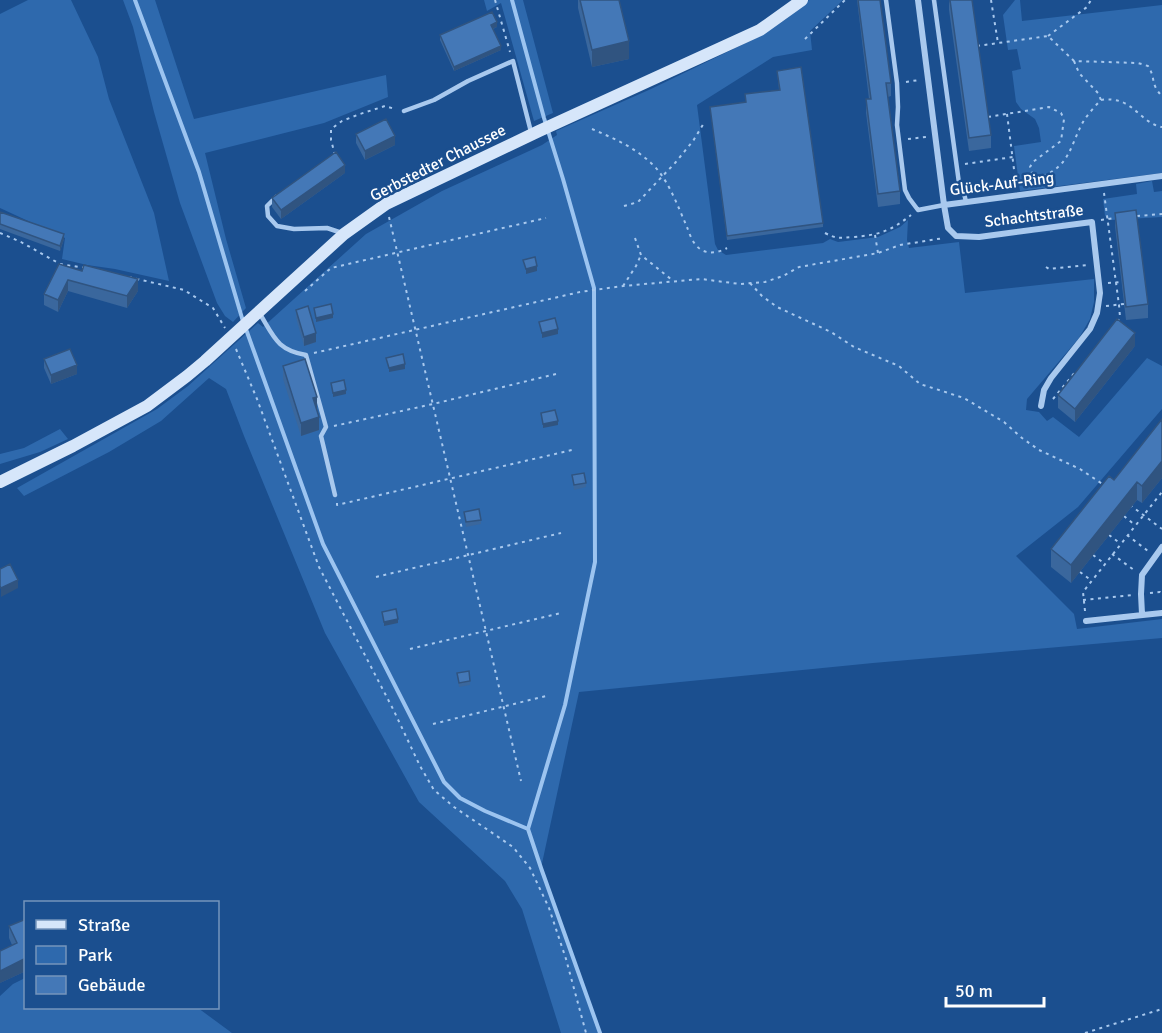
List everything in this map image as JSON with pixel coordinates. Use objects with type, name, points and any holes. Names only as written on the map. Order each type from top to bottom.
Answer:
[{"type":"main road","name":"Gerbstedter Chaussee","points":[[0,482],[147,406],[187,376],[344,234],[386,204],[760,30],[802,0]]},
{"type":"street","name":"Glück-Auf-Ring","points":[[918,0],[944,205],[1162,176]]},
{"type":"street","points":[[944,205],[948,228],[956,236]]},
{"type":"street","name":"Schachtstraße","points":[[956,236],[979,237],[1092,222],[1100,293],[1097,313],[1090,329],[1051,378],[1044,390],[1041,406]]},
{"type":"street","points":[[1142,615],[1142,574],[1162,547]]},
{"type":"street","points":[[1086,621],[1162,612]]},
{"type":"lane","points":[[886,0],[897,83],[897,125],[905,190],[918,210],[944,205]]},
{"type":"lane","points":[[934,0],[956,165],[959,183],[966,202]]},
{"type":"lane","points":[[404,111],[434,100],[468,81],[513,61],[536,133]]},
{"type":"lane","points":[[281,194],[267,206],[268,216],[277,226],[294,229],[327,228],[344,234]]},
{"type":"lane","points":[[253,316],[277,343],[292,353],[306,355],[326,427],[321,436],[335,495]]},
{"type":"path","points":[[495,0],[513,61]]},
{"type":"path","points":[[805,39],[845,0]]},
{"type":"path","points":[[991,0],[998,43]]},
{"type":"path","points":[[977,46],[1048,36],[1087,7],[1090,0]]},
{"type":"path","points":[[1048,36],[1074,61],[1079,73],[1101,99]]},
{"type":"path","points":[[1074,61],[1138,63],[1148,66],[1152,72],[1156,89],[1162,96]]},
{"type":"path","points":[[897,83],[927,79]]},
{"type":"path","points":[[987,117],[1049,107],[1061,113],[1064,119],[1061,141],[1033,162],[1030,167],[1033,176],[1041,177],[1058,168],[1074,144],[1083,121],[1101,99]]},
{"type":"path","points":[[1101,99],[1125,103],[1156,126],[1162,126]]},
{"type":"path","points":[[335,155],[331,141],[331,129],[342,121],[385,106],[404,111]]},
{"type":"path","points":[[1007,114],[1018,196]]},
{"type":"path","points":[[624,206],[638,202],[675,163],[704,123]]},
{"type":"path","points":[[592,129],[617,139],[652,163],[662,175],[695,245],[712,253],[727,248]]},
{"type":"path","points":[[899,141],[935,135]]},
{"type":"path","points":[[956,165],[1013,158]]},
{"type":"path","points":[[386,204],[521,781]]},
{"type":"path","points":[[825,233],[836,239],[875,235],[898,226],[918,210]]},
{"type":"path","points":[[1136,216],[1162,214]]},
{"type":"path","points":[[305,291],[331,268],[546,218]]},
{"type":"path","points":[[1092,222],[1117,218]]},
{"type":"path","points":[[0,233],[60,264],[94,270]]},
{"type":"path","points":[[875,235],[878,253]]},
{"type":"path","points":[[1094,238],[1116,235]]},
{"type":"path","points":[[306,355],[324,349],[600,289],[672,280],[701,279],[740,284],[765,282],[799,267],[878,253],[900,245],[956,236]]},
{"type":"path","points":[[635,238],[641,255],[672,280]]},
{"type":"path","points":[[622,286],[641,255]]},
{"type":"path","points":[[1046,267],[1049,269],[1119,258]]},
{"type":"path","points":[[126,276],[184,290],[213,308],[235,333],[319,567],[434,790],[454,807],[513,847],[530,868],[549,908],[566,959],[586,1033]]},
{"type":"path","points":[[1099,285],[1121,282]]},
{"type":"path","points":[[750,283],[777,307],[831,332],[854,347],[899,366],[920,384],[964,398],[1004,422],[1039,450],[1080,469],[1104,485]]},
{"type":"path","points":[[1098,307],[1124,304]]},
{"type":"path","points":[[326,427],[556,374]]},
{"type":"path","points":[[335,495],[337,505],[572,450]]},
{"type":"path","points":[[1086,621],[1083,592],[1162,493]]},
{"type":"path","points":[[1128,503],[1162,529]]},
{"type":"path","points":[[1124,516],[1135,525]]},
{"type":"path","points":[[376,577],[561,533]]},
{"type":"path","points":[[1127,535],[1155,557]]},
{"type":"path","points":[[1109,536],[1120,544]]},
{"type":"path","points":[[1112,554],[1142,574]]},
{"type":"path","points":[[1093,555],[1105,564]]},
{"type":"path","points":[[1080,572],[1092,581]]},
{"type":"path","points":[[1083,600],[1162,593]]},
{"type":"path","points":[[410,649],[561,613]]},
{"type":"path","points":[[433,724],[546,696]]},
{"type":"path","points":[[1085,1033],[1162,1009]]},
{"type":"green space","points":[[28,0],[71,0],[98,57],[109,99],[154,213],[169,281],[62,259],[65,238],[0,208],[0,14]]},
{"type":"green space","points":[[123,0],[155,0],[194,119],[386,75],[388,97],[324,123],[205,153],[246,308],[233,322],[225,316],[217,303],[180,203],[133,27]]},
{"type":"green space","points":[[484,0],[523,0],[553,113],[534,121],[501,3],[487,11]]},
{"type":"green space","points":[[809,0],[843,0],[810,31],[812,50],[773,57],[697,105],[715,244],[718,250],[726,255],[823,243],[830,239],[838,242],[878,237],[900,227],[908,220],[909,248],[959,242],[965,293],[1094,279],[1094,302],[1090,319],[1079,338],[1027,399],[1026,410],[1039,412],[1047,421],[1053,417],[1079,437],[1147,358],[1162,366],[1162,409],[1078,507],[1016,556],[1074,614],[1077,629],[1162,619],[1162,638],[579,692],[541,868],[600,1033],[561,1033],[522,909],[505,881],[419,802],[325,633],[226,389],[209,378],[161,421],[109,452],[24,496],[17,488],[157,409],[188,386],[258,323],[263,327],[366,234],[442,191],[542,145],[557,135],[556,131],[651,89],[758,37],[786,19]]},
{"type":"green space","points":[[1015,0],[1020,0],[1022,21],[1162,5],[1162,173],[1020,191],[1014,146],[1041,142],[1035,119],[1021,109],[1016,102],[1012,71],[1021,69],[1017,49],[1008,50],[1003,15]]},
{"type":"green space","points":[[1152,181],[1154,192],[1162,191],[1162,217],[1111,220],[1105,216],[1103,199],[1137,194],[1136,184]]},
{"type":"green space","points":[[60,429],[68,439],[40,452],[0,464],[0,454],[24,448]]},
{"type":"green space","points":[[24,978],[24,1009],[199,1009],[232,1033],[0,1033],[0,996],[13,984]]},
{"type":"building","points":[[580,0],[619,0],[629,41],[592,50]]},
{"type":"building","points":[[858,0],[880,0],[891,83],[886,83],[900,191],[878,194],[866,99],[871,99]]},
{"type":"building","points":[[950,0],[972,0],[991,135],[969,138]]},
{"type":"building","points":[[492,12],[497,22],[491,25],[501,46],[454,67],[440,35]]},
{"type":"building","points":[[801,67],[823,223],[727,236],[710,107],[746,102],[745,94],[780,90],[777,71]]},
{"type":"building","points":[[386,119],[395,136],[365,151],[356,134]]},
{"type":"building","points":[[336,152],[345,165],[281,210],[272,198]]},
{"type":"building","points":[[1136,210],[1148,304],[1126,307],[1115,213]]},
{"type":"building","points":[[0,212],[64,234],[60,246],[0,224]]},
{"type":"building","points":[[535,257],[537,266],[526,269],[523,260]]},
{"type":"building","points":[[59,264],[82,271],[84,265],[138,279],[127,296],[68,280],[58,300],[44,294]]},
{"type":"building","points":[[331,304],[333,314],[316,318],[314,308]]},
{"type":"building","points":[[308,306],[316,333],[304,337],[296,310]]},
{"type":"building","points":[[555,318],[558,329],[542,333],[539,322]]},
{"type":"building","points":[[1117,319],[1135,333],[1075,409],[1058,395]]},
{"type":"building","points":[[70,349],[77,365],[51,375],[44,359]]},
{"type":"building","points":[[403,354],[405,364],[389,368],[386,358]]},
{"type":"building","points":[[305,359],[317,397],[313,398],[319,417],[301,423],[283,366]]},
{"type":"building","points":[[344,380],[346,390],[333,393],[331,383]]},
{"type":"building","points":[[555,410],[558,421],[543,424],[541,413]]},
{"type":"building","points":[[1162,419],[1162,461],[1142,486],[1137,482],[1071,565],[1051,549],[1109,476],[1114,480]]},
{"type":"building","points":[[584,473],[586,483],[574,485],[572,475]]},
{"type":"building","points":[[479,509],[481,520],[466,522],[464,512]]},
{"type":"building","points":[[10,564],[18,580],[1,588],[0,569]]},
{"type":"building","points":[[396,609],[398,619],[384,622],[382,612]]},
{"type":"building","points":[[469,671],[470,681],[459,683],[457,673]]},
{"type":"building","points":[[24,920],[24,959],[0,971],[0,951],[17,943],[9,926]]},
{"type":"waterway","points":[[135,0],[199,172],[242,318],[323,544],[444,782],[460,798],[528,829],[600,1033]]},
{"type":"waterway","points":[[512,0],[594,288],[595,562],[565,705],[528,829]]}]
